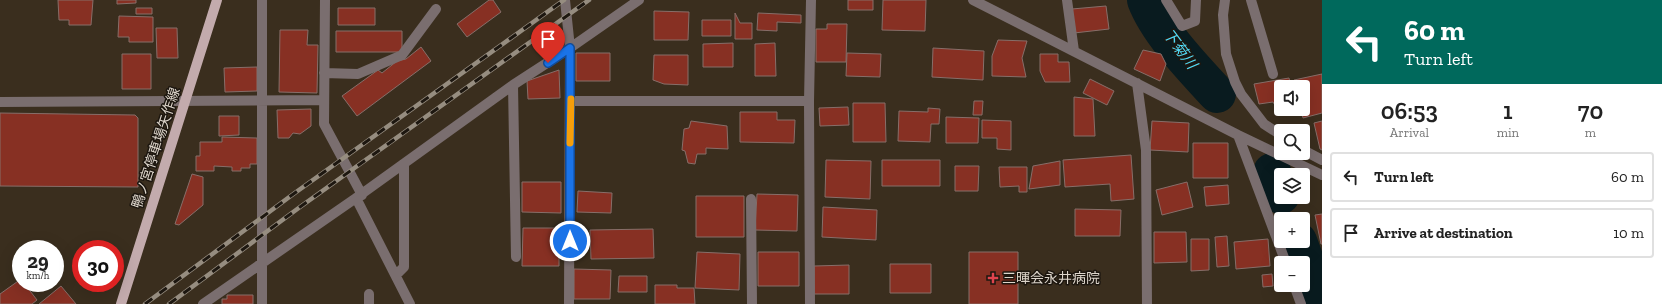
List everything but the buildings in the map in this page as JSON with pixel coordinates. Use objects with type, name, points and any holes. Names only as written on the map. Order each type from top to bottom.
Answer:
[{"type":"main road","name":"鴨ノ宮停車場矢作線","points":[[121,304],[217,0]]},
{"type":"street","points":[[262,0],[262,304]]},
{"type":"street","points":[[324,0],[324,124],[410,304]]},
{"type":"street","points":[[565,0],[570,48],[571,101],[570,304]]},
{"type":"street","points":[[203,304],[359,196],[513,85],[570,48],[639,0]]},
{"type":"street","points":[[810,304],[809,101],[811,0]]},
{"type":"street","points":[[973,0],[1238,134],[1322,173]]},
{"type":"street","points":[[1068,0],[1074,51]]},
{"type":"street","points":[[1166,0],[1182,26],[1195,21],[1196,0]]},
{"type":"street","points":[[1225,0],[1223,15],[1226,54],[1235,82],[1241,94],[1264,124],[1274,130]]},
{"type":"street","points":[[1251,0],[1273,74]]},
{"type":"street","points":[[324,73],[358,74],[402,55],[436,9]]},
{"type":"street","points":[[1137,83],[1146,150],[1147,304]]},
{"type":"street","points":[[513,85],[516,257]]},
{"type":"street","points":[[0,102],[324,100]]},
{"type":"street","points":[[571,101],[809,101]]},
{"type":"street","points":[[1238,134],[1283,256]]},
{"type":"street","points":[[1310,154],[1322,160]]},
{"type":"street","points":[[396,275],[404,267],[404,164]]},
{"type":"street","points":[[751,199],[752,304]]},
{"type":"street","points":[[1297,292],[1301,304]]},
{"type":"waterway","name":"下菊川","points":[[1146,0],[1159,25],[1177,50],[1217,94]]},
{"type":"waterway","name":"下菊川","points":[[1272,172],[1274,177]]},
{"type":"waterway","name":"下菊川","points":[[1301,248],[1321,304]]},
{"type":"railway","points":[[145,304],[292,195],[564,0]]},
{"type":"railway","points":[[169,304],[300,207],[589,0]]},
{"type":"slow traffic","points":[[570,143],[571,99]]},
{"type":"place","name":"三暉会永井病院","points":[[993,278]]},
{"type":"route","points":[[548,63],[570,48],[570,241]]}]
